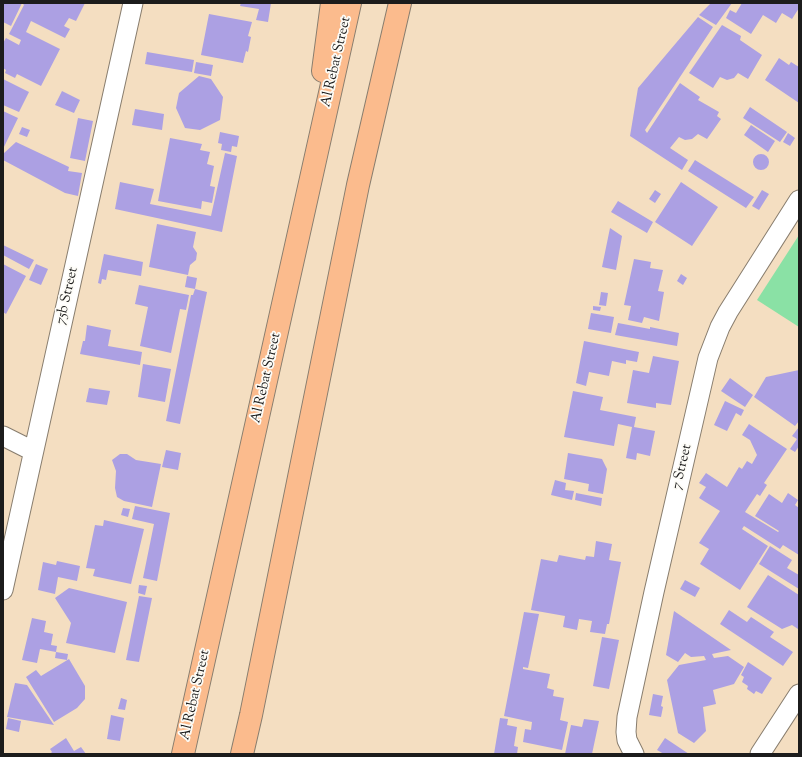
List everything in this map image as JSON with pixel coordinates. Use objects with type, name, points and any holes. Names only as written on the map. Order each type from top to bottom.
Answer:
[{"type":"highway","points":[[312,172],[332,3]]},
{"type":"highway","name":"Al Rebat Street","points":[[183,754],[350,3]]},
{"type":"highway","points":[[242,754],[252,715],[358,185],[400,3]]},
{"type":"street","name":"75b Street","points":[[3,590],[133,3]]},
{"type":"street","name":"7 Street","points":[[634,754],[627,740],[626,732],[628,717],[654,592],[708,358],[720,327],[728,312],[799,200]]},
{"type":"street","points":[[3,436],[33,451]]},
{"type":"street","points":[[760,754],[799,694]]},
{"type":"green space","points":[[799,235],[799,327],[757,300]]},
{"type":"building","points":[[3,3],[22,3],[11,26],[3,22]]},
{"type":"building","points":[[22,3],[85,3],[76,21],[69,18],[64,26],[70,29],[65,38],[31,21],[26,32],[60,49],[41,86],[17,74],[15,78],[5,73],[6,70],[3,68],[3,43],[6,38],[19,45],[21,40],[9,34],[24,5]]},
{"type":"building","points":[[241,3],[271,3],[268,22],[256,20],[259,9],[240,6]]},
{"type":"building","points":[[711,3],[732,3],[716,25],[699,15]]},
{"type":"building","points":[[742,3],[799,3],[799,8],[792,19],[782,13],[776,23],[763,15],[751,34],[726,18],[730,10],[736,13]]},
{"type":"building","points":[[209,14],[252,22],[248,36],[251,37],[248,52],[246,51],[243,63],[201,55]]},
{"type":"building","points":[[698,17],[713,27],[645,130],[647,133],[680,83],[700,97],[698,100],[719,112],[717,116],[721,119],[707,139],[698,134],[692,139],[685,140],[679,137],[670,148],[688,160],[682,170],[630,136],[638,88]]},
{"type":"building","points":[[722,25],[741,36],[740,40],[762,55],[748,79],[738,73],[734,78],[727,80],[720,77],[713,88],[689,73]]},
{"type":"building","points":[[147,52],[194,60],[192,72],[145,64]]},
{"type":"building","points":[[779,58],[789,65],[791,62],[799,67],[799,103],[765,80]]},
{"type":"building","points":[[196,62],[213,65],[211,76],[194,73]]},
{"type":"building","points":[[199,76],[211,79],[223,97],[220,120],[200,130],[185,128],[176,108],[179,93]]},
{"type":"building","points":[[3,79],[29,92],[19,112],[3,105]]},
{"type":"building","points":[[62,91],[80,100],[74,113],[55,105]]},
{"type":"building","points":[[750,107],[787,132],[780,142],[743,118]]},
{"type":"building","points":[[135,109],[164,114],[162,130],[132,125]]},
{"type":"building","points":[[3,111],[18,118],[3,149]]},
{"type":"building","points":[[78,118],[93,121],[85,161],[70,158]]},
{"type":"building","points":[[751,125],[775,141],[768,152],[744,135]]},
{"type":"building","points":[[22,127],[30,130],[27,137],[19,134]]},
{"type":"building","points":[[220,132],[239,136],[237,147],[232,146],[231,152],[221,150],[222,144],[218,143]]},
{"type":"building","points":[[788,133],[795,138],[790,146],[783,142]]},
{"type":"building","points":[[170,138],[202,144],[200,150],[210,152],[207,164],[214,166],[210,186],[215,187],[212,203],[202,201],[201,209],[158,201]]},
{"type":"building","points":[[16,142],[69,167],[68,171],[82,173],[78,196],[65,193],[3,160],[3,154]]},
{"type":"building","points":[[225,153],[237,156],[222,232],[115,209],[120,182],[154,189],[150,204],[211,216]]},
{"type":"building","points":[[761,154],[767,156],[769,162],[767,168],[761,170],[755,168],[753,162],[755,156]]},
{"type":"building","points":[[695,160],[754,197],[746,208],[688,171]]},
{"type":"building","points":[[681,182],[718,207],[692,246],[655,222]]},
{"type":"building","points":[[655,190],[661,194],[655,203],[649,199]]},
{"type":"building","points":[[762,190],[769,194],[759,210],[752,206]]},
{"type":"building","points":[[618,201],[653,222],[647,233],[611,212]]},
{"type":"building","points":[[157,224],[196,232],[193,247],[197,253],[196,260],[190,265],[188,275],[149,267]]},
{"type":"building","points":[[610,228],[622,236],[616,270],[602,267]]},
{"type":"building","points":[[3,245],[34,260],[29,269],[3,255]]},
{"type":"building","points":[[104,254],[143,262],[141,276],[108,270],[106,280],[102,279],[101,284],[98,283]]},
{"type":"building","points":[[634,259],[651,262],[650,268],[663,270],[658,291],[664,292],[659,321],[644,317],[642,323],[628,320],[631,306],[624,305]]},
{"type":"building","points":[[3,264],[26,276],[6,314],[3,312]]},
{"type":"building","points":[[36,264],[48,269],[41,285],[29,280]]},
{"type":"building","points":[[681,274],[687,278],[683,285],[677,281]]},
{"type":"building","points":[[187,276],[197,278],[195,289],[185,287]]},
{"type":"building","points":[[139,285],[189,295],[186,310],[180,309],[171,353],[140,346],[148,307],[135,304]]},
{"type":"building","points":[[195,289],[207,292],[180,424],[166,421],[191,295],[193,295]]},
{"type":"building","points":[[601,292],[608,293],[606,306],[599,305]]},
{"type":"building","points":[[593,306],[601,307],[600,311],[593,310]]},
{"type":"building","points":[[591,313],[614,317],[611,333],[588,329]]},
{"type":"building","points":[[618,323],[650,329],[650,327],[679,333],[677,346],[615,335]]},
{"type":"building","points":[[87,325],[111,330],[108,346],[142,352],[140,365],[80,354],[83,341],[85,341]]},
{"type":"building","points":[[584,341],[639,352],[637,362],[626,360],[626,364],[612,361],[609,376],[589,372],[586,386],[576,383]]},
{"type":"building","points":[[653,356],[679,361],[671,405],[656,403],[656,408],[627,403],[633,370],[649,373]]},
{"type":"building","points":[[143,364],[171,369],[165,402],[138,397]]},
{"type":"building","points":[[799,370],[799,421],[795,426],[754,397],[766,377]]},
{"type":"building","points":[[730,378],[753,395],[745,407],[721,391]]},
{"type":"building","points":[[89,388],[110,391],[107,405],[86,402]]},
{"type":"building","points":[[573,391],[603,397],[600,410],[636,417],[634,427],[655,431],[650,456],[637,453],[636,460],[626,458],[632,427],[618,424],[614,446],[564,437]]},
{"type":"building","points":[[725,401],[744,410],[741,416],[736,413],[727,431],[714,425]]},
{"type":"building","points":[[749,424],[787,449],[764,483],[767,485],[760,496],[757,494],[745,512],[778,532],[779,531],[755,516],[769,494],[782,503],[788,493],[798,500],[795,505],[799,508],[799,555],[783,545],[780,549],[744,526],[742,529],[768,546],[740,590],[700,564],[709,549],[699,543],[720,511],[699,498],[706,487],[699,483],[706,473],[727,487],[739,467],[742,469],[747,461],[752,464],[757,455],[750,440],[742,435]]},
{"type":"building","points":[[799,427],[799,446],[795,452],[790,449],[797,439],[792,436]]},
{"type":"building","points":[[166,450],[181,453],[178,470],[162,467]]},
{"type":"building","points":[[568,453],[602,459],[607,469],[603,494],[588,491],[589,484],[564,479]]},
{"type":"building","points":[[120,454],[127,454],[136,460],[161,464],[152,507],[124,501],[117,497],[115,488],[116,471],[112,460]]},
{"type":"building","points":[[555,480],[566,483],[565,490],[574,491],[572,500],[551,495]]},
{"type":"building","points":[[576,493],[602,498],[601,506],[575,500]]},
{"type":"building","points":[[135,506],[170,513],[157,581],[143,578],[154,524],[132,519]]},
{"type":"building","points":[[123,508],[130,509],[128,517],[121,515]]},
{"type":"building","points":[[104,520],[144,529],[131,584],[93,576],[95,569],[86,568],[95,525],[103,526]]},
{"type":"building","points":[[596,541],[612,544],[609,560],[621,562],[609,624],[607,624],[605,634],[590,632],[592,621],[579,619],[577,630],[563,627],[565,616],[531,610],[541,559],[557,562],[559,555],[585,560],[586,556],[594,557]]},
{"type":"building","points":[[770,546],[792,560],[787,568],[799,575],[799,589],[759,564]]},
{"type":"building","points":[[57,561],[80,566],[77,581],[58,577],[55,594],[38,590],[43,562],[56,565]]},
{"type":"building","points":[[768,575],[799,595],[798,629],[792,625],[782,629],[747,607]]},
{"type":"building","points":[[685,580],[700,588],[695,597],[680,589]]},
{"type":"building","points":[[139,585],[147,586],[145,595],[138,593]]},
{"type":"building","points":[[69,588],[127,602],[115,653],[66,643],[71,623],[55,598]]},
{"type":"building","points":[[139,596],[152,598],[139,662],[126,660]]},
{"type":"building","points":[[729,610],[747,622],[751,617],[774,632],[770,637],[793,652],[783,666],[720,624]]},
{"type":"building","points":[[674,611],[731,650],[712,654],[714,658],[728,656],[744,667],[734,684],[713,690],[716,704],[703,707],[706,731],[694,743],[678,733],[667,680],[679,665],[706,660],[704,656],[691,657],[685,653],[678,662],[666,655]]},
{"type":"building","points":[[524,612],[539,614],[528,668],[523,667],[523,669],[550,674],[547,688],[554,690],[553,696],[564,698],[560,720],[568,722],[562,750],[523,742],[525,729],[531,730],[532,722],[504,716]]},
{"type":"building","points":[[32,618],[46,621],[44,632],[53,634],[51,645],[57,646],[56,652],[40,649],[37,663],[22,660]]},
{"type":"building","points":[[602,637],[619,640],[609,689],[593,686]]},
{"type":"building","points":[[56,652],[68,654],[67,660],[55,658]]},
{"type":"building","points":[[69,659],[85,686],[85,699],[77,708],[54,722],[26,677],[36,670],[41,676]]},
{"type":"building","points":[[748,662],[772,678],[762,694],[756,691],[754,694],[747,689],[748,686],[742,682],[744,677],[741,675]]},
{"type":"building","points":[[15,683],[27,685],[54,725],[7,717]]},
{"type":"building","points":[[653,694],[663,696],[661,717],[649,715]]},
{"type":"building","points":[[121,698],[127,700],[125,710],[118,709]]},
{"type":"building","points":[[111,715],[124,718],[120,741],[107,739]]},
{"type":"building","points":[[8,718],[21,721],[19,732],[6,729]]},
{"type":"building","points":[[500,718],[508,719],[507,725],[517,727],[514,746],[518,747],[517,754],[494,754]]},
{"type":"building","points":[[584,719],[599,721],[592,754],[565,754],[571,725],[582,727]]},
{"type":"building","points":[[66,738],[74,751],[81,747],[86,754],[50,754],[52,752],[50,749]]},
{"type":"building","points":[[665,738],[689,754],[664,754],[657,750]]}]
